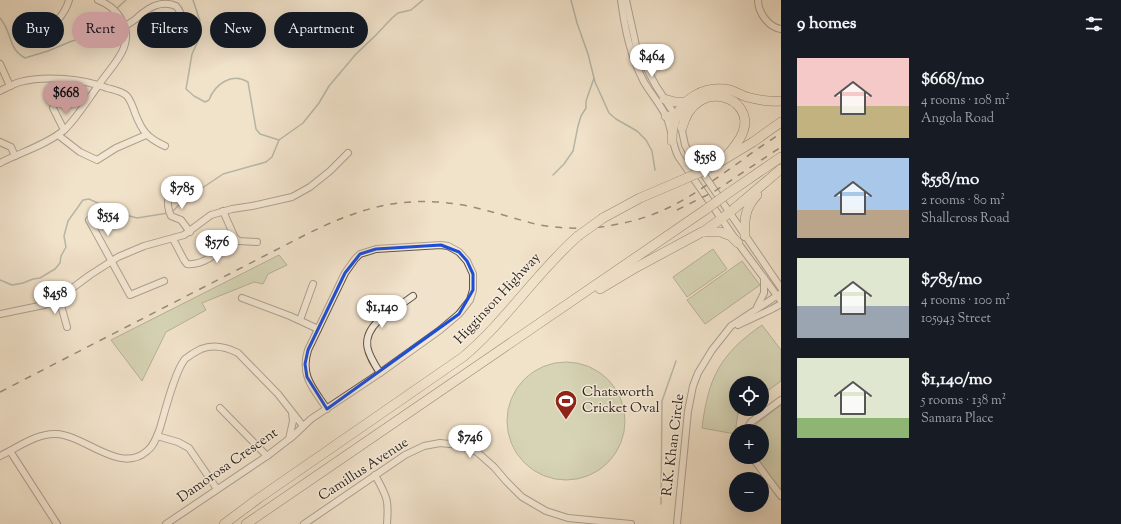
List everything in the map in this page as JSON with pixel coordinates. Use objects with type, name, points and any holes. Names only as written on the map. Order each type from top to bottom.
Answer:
[{"type":"highway","points":[[682,128],[688,106],[694,96],[703,92],[722,90],[733,91],[755,99],[781,101]]},
{"type":"highway","points":[[672,141],[673,124],[676,116],[688,106],[704,98],[715,96],[731,100],[740,110],[745,125],[739,141],[724,160]]},
{"type":"highway","points":[[664,99],[688,106]]},
{"type":"highway","points":[[666,116],[676,116]]},
{"type":"highway","name":"Higginson Highway","points":[[224,524],[259,498],[464,358],[485,338],[552,261],[578,236],[603,218],[640,198],[710,168],[753,142],[781,122]]},
{"type":"highway","points":[[246,524],[781,157]]},
{"type":"highway","points":[[533,328],[637,267],[702,232],[729,213],[781,170]]},
{"type":"highway","points":[[745,236],[744,220],[747,208],[751,201],[781,170]]},
{"type":"highway","points":[[702,232],[721,232],[731,236],[738,243]]},
{"type":"street","points":[[63,12],[69,0]]},
{"type":"street","points":[[98,0],[116,12]]},
{"type":"street","points":[[143,12],[153,3],[161,0],[170,2],[179,12]]},
{"type":"street","points":[[621,0],[628,40],[635,62],[644,82],[666,116],[672,141],[678,156],[738,243],[764,278],[780,296]]},
{"type":"street","points":[[626,0],[637,50],[656,86],[676,116],[682,128],[683,138],[688,153],[781,288]]},
{"type":"street","points":[[758,0],[762,16],[768,22],[781,29]]},
{"type":"street","points":[[0,163],[33,149],[64,130],[85,104],[124,48]]},
{"type":"street","points":[[0,64],[10,86]]},
{"type":"street","points":[[0,91],[26,81],[60,78],[99,84],[121,92],[127,97],[146,135],[164,146]]},
{"type":"street","points":[[53,108],[64,130]]},
{"type":"street","points":[[58,135],[80,152],[97,160],[116,148],[146,135]]},
{"type":"street","points":[[0,142],[11,147],[15,156]]},
{"type":"street","points":[[0,314],[44,306],[59,298],[85,278],[132,250],[173,239],[190,232],[206,218],[223,211],[292,197],[310,187],[330,172],[348,153]]},
{"type":"street","points":[[182,189],[169,197],[169,210],[171,216],[181,220],[190,232]]},
{"type":"street","points":[[223,211],[235,238],[239,241],[257,242]]},
{"type":"street","points":[[89,220],[129,294],[135,294],[164,281]]},
{"type":"street","points":[[173,239],[184,260],[188,264],[207,259],[215,255],[235,238]]},
{"type":"street","name":"Damorosa Crescent","points":[[166,524],[266,456],[289,439],[311,419],[327,409],[380,373],[440,330],[459,314],[470,300],[473,290],[473,274],[468,261],[459,252],[448,246],[434,244],[376,248],[360,254],[355,259],[345,273],[308,350],[306,358],[305,370],[311,385],[327,409]]},
{"type":"street","points":[[770,271],[781,280]]},
{"type":"street","points":[[755,310],[763,297],[765,286],[764,278]]},
{"type":"street","points":[[300,320],[313,284]]},
{"type":"street","points":[[380,373],[367,349],[368,335],[378,321],[413,296]]},
{"type":"street","name":"R.K. Khan Circle","points":[[677,524],[688,411],[693,386],[707,358],[728,331],[737,322],[780,296]]},
{"type":"street","points":[[59,298],[67,327]]},
{"type":"street","points":[[242,298],[300,320],[318,329]]},
{"type":"street","name":"R.K. Khan Circle","points":[[728,331],[781,304]]},
{"type":"street","points":[[0,456],[47,434],[72,437],[117,458],[132,458],[143,455],[157,436],[182,363],[193,352],[213,346],[231,349],[238,353],[278,394],[303,426]]},
{"type":"street","points":[[750,424],[781,400]]},
{"type":"street","points":[[220,408],[266,456]]},
{"type":"street","points":[[289,439],[293,421],[292,413]]},
{"type":"street","points":[[157,436],[178,442],[189,448],[217,489]]},
{"type":"street","name":"Camillus Avenue","points":[[304,524],[405,455],[424,446],[440,443],[459,445],[477,452],[484,457],[528,502],[546,511],[568,518],[631,524]]},
{"type":"street","points":[[10,451],[57,524]]},
{"type":"street","points":[[757,464],[781,496]]},
{"type":"street","points":[[375,475],[387,498],[387,524]]},
{"type":"highlighted area","points":[[441,245],[459,252],[467,261],[473,274],[473,290],[459,314],[327,409],[307,377],[305,364],[308,350],[345,273],[360,254],[376,249]]},
{"type":"green space","points":[[713,249],[727,269],[687,297],[673,277]]},
{"type":"green space","points":[[279,255],[287,265],[268,274],[263,284],[254,282],[202,303],[206,310],[166,332],[142,381],[111,340]]},
{"type":"green space","points":[[742,261],[760,285],[705,324],[687,300]]},
{"type":"green space","points":[[762,325],[781,350],[781,381],[769,390],[769,376],[729,376],[729,416],[738,416],[736,424],[729,424],[729,433],[702,428],[708,395],[718,369],[736,346]]},
{"type":"green space","name":"Chatsworth Cricket Oval","points":[[566,362],[589,366],[608,379],[621,398],[625,421],[621,444],[608,463],[589,476],[566,480],[543,476],[524,463],[511,444],[507,421],[511,398],[524,379],[543,366]]},
{"type":"green space","points":[[781,405],[781,491],[769,475],[769,472],[767,472],[761,464],[769,464],[769,424],[756,424],[767,416],[769,416],[769,414]]},
{"type":"waterway","points":[[116,9],[126,0]]},
{"type":"waterway","points":[[193,0],[200,21],[198,41],[192,54],[186,89],[194,96],[205,102],[209,100],[215,89],[225,81],[236,78],[248,82],[256,129],[260,134],[279,140]]},
{"type":"waterway","points":[[172,212],[183,201],[223,174],[266,162],[272,157],[279,140],[303,123],[319,103],[329,86],[356,54],[398,13],[411,10],[423,0]]},
{"type":"waterway","points":[[571,0],[595,82],[609,113],[616,119],[637,131],[646,140],[652,151],[655,170]]},
{"type":"waterway","points":[[0,18],[7,29],[15,50],[25,58],[48,51],[72,41]]},
{"type":"waterway","points":[[553,175],[564,164],[573,151],[578,126],[581,116],[586,108],[586,101],[594,78]]},
{"type":"waterway","points":[[0,280],[12,285],[23,283],[40,278],[55,269],[60,263],[61,256],[66,247],[64,236],[68,221],[83,200],[89,199],[111,211],[137,218],[168,213]]},
{"type":"waterway","points":[[661,504],[662,401],[676,361]]},
{"type":"railway","points":[[0,392],[325,225],[365,210],[404,203],[445,203],[477,208],[545,226],[564,228],[603,227],[633,221],[666,209],[682,201],[781,133]]},
{"type":"railway","points":[[677,210],[715,191],[781,147]]},
{"type":"place","name":"Chatsworth Cricket Oval","points":[[566,420]]}]
